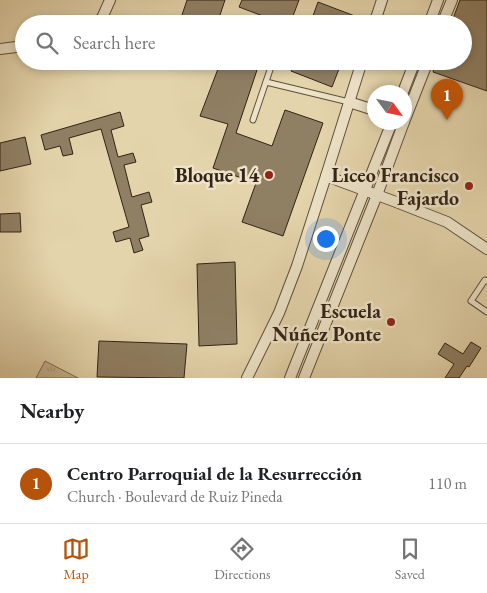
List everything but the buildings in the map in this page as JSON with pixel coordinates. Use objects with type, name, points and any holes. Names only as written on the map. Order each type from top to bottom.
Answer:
[{"type":"street","points":[[103,15],[110,0]]},
{"type":"street","points":[[377,15],[382,0]]},
{"type":"street","points":[[432,15],[438,0]]},
{"type":"street","points":[[446,15],[452,0]]},
{"type":"street","points":[[0,50],[15,48]]},
{"type":"street","points":[[248,378],[279,313],[297,266],[359,70]]},
{"type":"street","points":[[406,85],[412,70]]},
{"type":"street","points":[[412,102],[424,70]]},
{"type":"street","points":[[349,102],[367,108]]},
{"type":"street","points":[[290,378],[389,130]]},
{"type":"street","points":[[304,378],[401,130]]},
{"type":"street","points":[[326,176],[447,222],[487,249]]},
{"type":"lane","points":[[253,120],[270,70]]},
{"type":"lane","points":[[266,82],[349,102]]},
{"type":"lane","points":[[487,281],[485,280],[472,301],[487,312]]},
{"type":"green space","points":[[45,361],[78,378],[36,378]]},
{"type":"place","name":"Centro Parroquial de la Resurrección","points":[[447,120]]},
{"type":"place","name":"Bloque 14","points":[[269,175]]},
{"type":"place","name":"Liceo Francisco Fajardo","points":[[469,186]]},
{"type":"place","name":"Escuela Núñez Ponte","points":[[391,322]]}]
